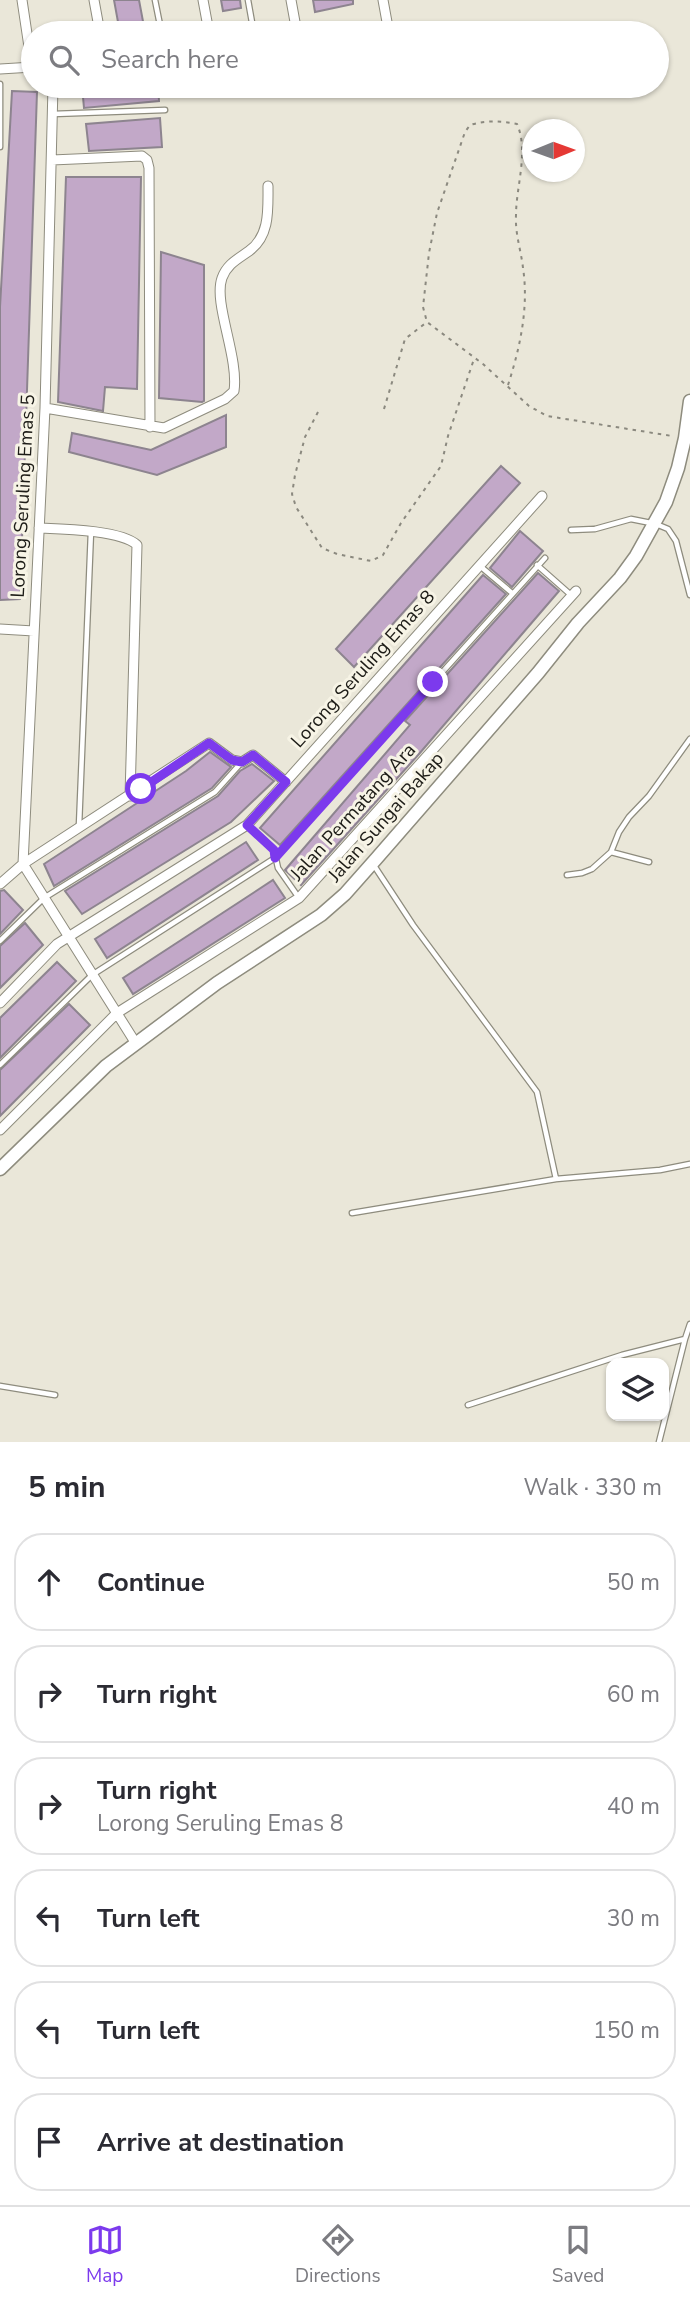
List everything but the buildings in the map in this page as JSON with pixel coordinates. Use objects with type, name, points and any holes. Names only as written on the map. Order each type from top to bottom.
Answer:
[{"type":"main road","name":"Jalan Sungai Bakap","points":[[0,1169],[106,1066],[135,1042],[321,915],[373,864],[578,623],[620,578],[656,524],[678,468],[690,401]]},
{"type":"street","points":[[22,0],[25,21]]},
{"type":"street","points":[[94,0],[98,21]]},
{"type":"street","points":[[203,0],[207,21]]},
{"type":"street","points":[[291,0],[295,21]]},
{"type":"street","points":[[383,0],[387,21]]},
{"type":"street","points":[[0,69],[21,68]]},
{"type":"street","name":"Lorong Seruling Emas 5","points":[[23,864],[45,408],[53,98]]},
{"type":"street","points":[[52,160],[142,156],[147,160],[150,427]]},
{"type":"street","points":[[45,408],[164,428],[225,399],[234,391],[236,376],[221,299],[222,278],[232,262],[251,250],[262,238],[267,220],[268,186]]},
{"type":"street","name":"Lorong Seruling Emas 8","points":[[0,1003],[57,944],[247,825],[542,496]]},
{"type":"street","points":[[39,528],[91,531],[132,540],[137,545],[130,796]]},
{"type":"street","name":"Jalan Permatang Ara","points":[[0,1130],[117,1013],[299,898],[574,593]]},
{"type":"street","points":[[0,629],[34,631]]},
{"type":"street","points":[[0,884],[23,864],[209,743],[232,760],[242,762],[253,755],[286,782]]},
{"type":"street","points":[[23,864],[135,1042]]},
{"type":"lane","points":[[155,0],[159,21]]},
{"type":"lane","points":[[248,0],[252,21]]},
{"type":"lane","points":[[0,85],[0,146]]},
{"type":"lane","points":[[52,114],[165,110]]},
{"type":"lane","points":[[571,530],[595,529],[631,519],[668,529],[674,534],[690,595]]},
{"type":"lane","points":[[79,827],[91,531]]},
{"type":"lane","points":[[0,1065],[92,975],[275,858],[544,558]]},
{"type":"lane","points":[[537,565],[574,593]]},
{"type":"lane","points":[[479,566],[512,593]]},
{"type":"lane","points":[[567,875],[592,869],[611,852],[629,817],[649,796],[690,739]]},
{"type":"lane","points":[[0,941],[44,898],[215,792],[242,762]]},
{"type":"lane","points":[[247,825],[274,850],[278,868],[299,898]]},
{"type":"lane","points":[[611,852],[649,862]]},
{"type":"lane","points":[[373,864],[414,925],[537,1092],[556,1179]]},
{"type":"lane","points":[[352,1213],[556,1179],[660,1170],[690,1164]]},
{"type":"lane","points":[[659,1442],[690,1324]]},
{"type":"lane","points":[[468,1405],[610,1359],[685,1339]]},
{"type":"lane","points":[[0,1386],[55,1395]]},
{"type":"path","points":[[508,385],[522,333],[525,295],[523,267],[516,237],[521,143],[517,124],[482,121],[470,125],[465,132],[437,213],[423,307],[428,322],[508,385],[529,406],[547,416],[685,438]]},
{"type":"path","points":[[384,409],[405,339],[428,322]]},
{"type":"path","points":[[317,412],[305,437],[295,475],[292,494],[296,507],[322,548],[371,561],[383,555],[401,523],[441,466],[448,436],[475,358]]},
{"type":"route","points":[[141,789],[209,743],[232,760],[242,762],[253,755],[286,782],[247,825],[274,850],[275,858],[433,682]]}]
